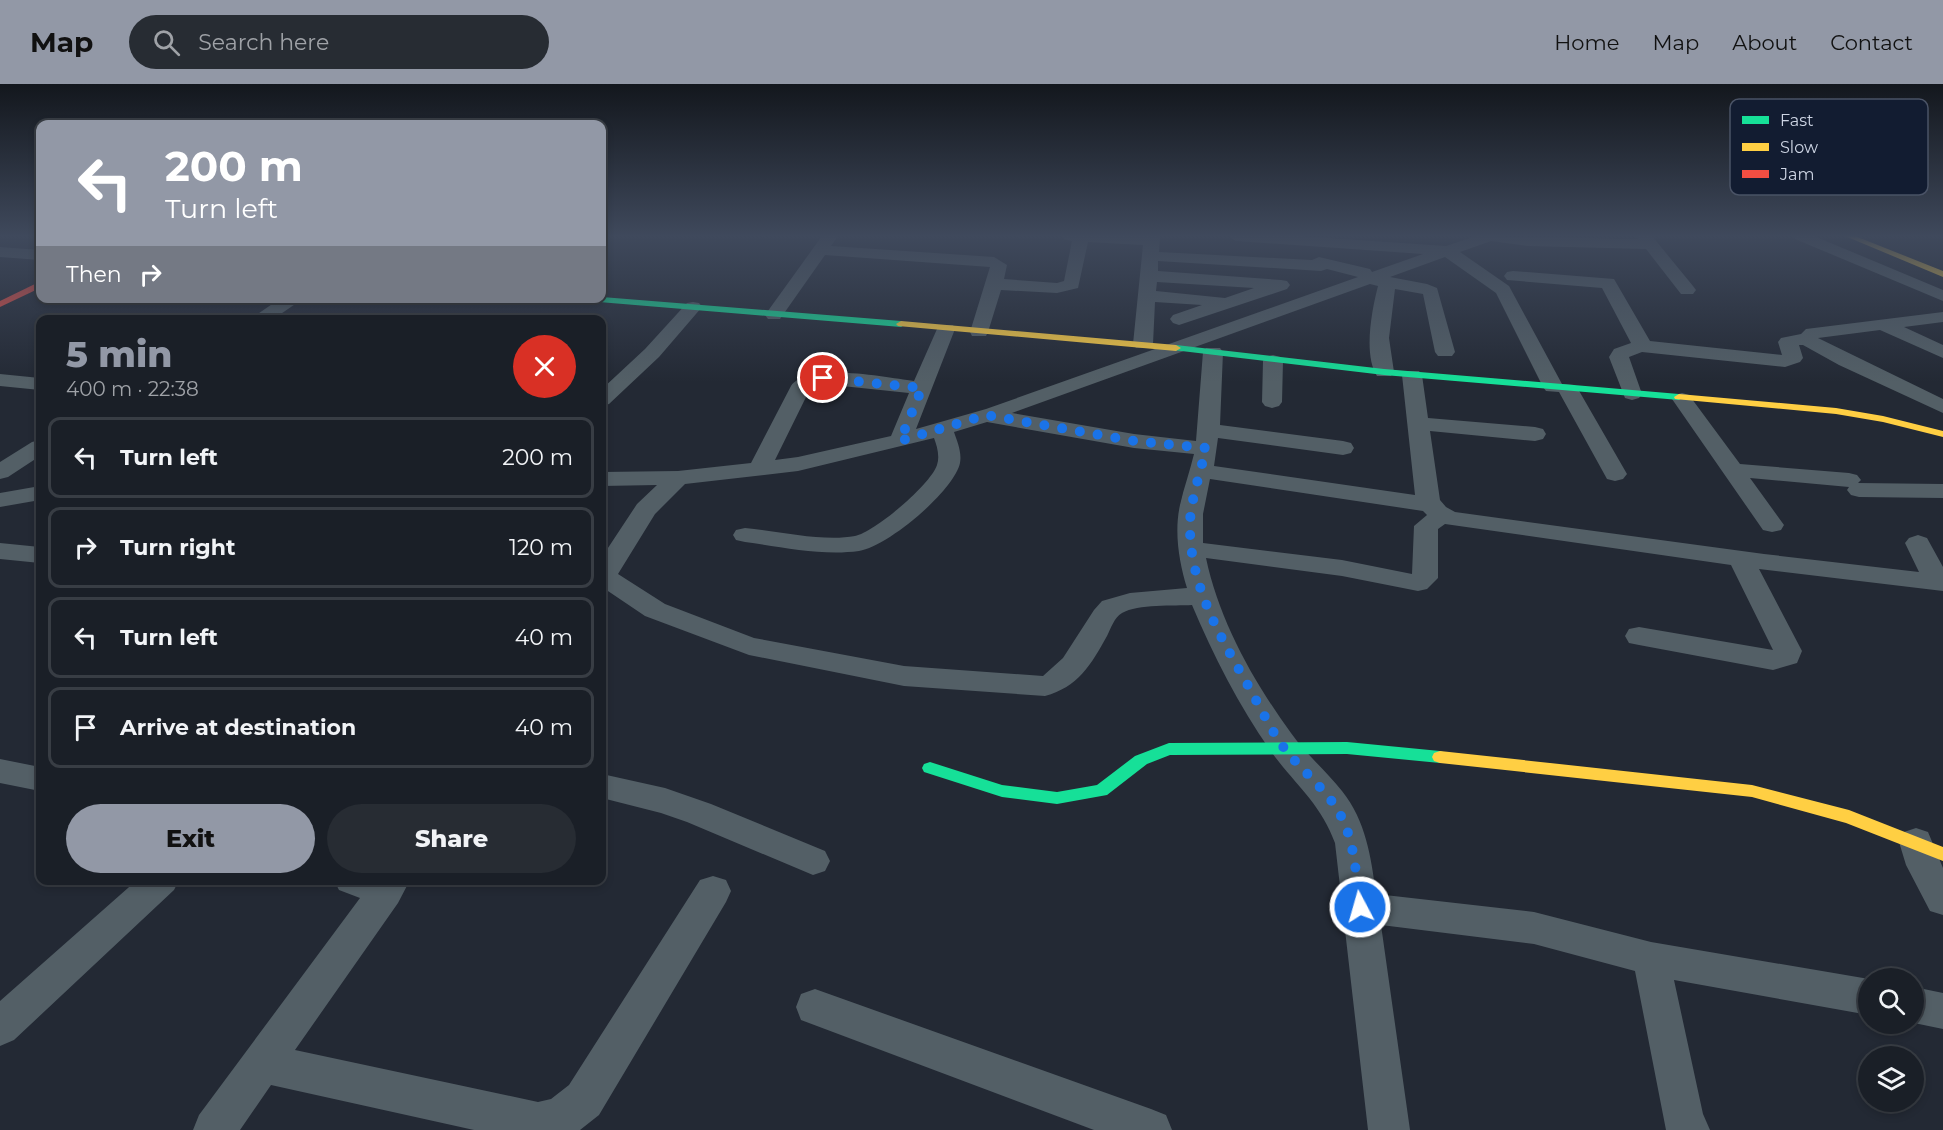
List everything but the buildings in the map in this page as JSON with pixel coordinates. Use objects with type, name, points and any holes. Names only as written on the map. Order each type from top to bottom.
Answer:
[{"type":"main road","points":[[0,304],[36,287]]},
{"type":"main road","points":[[606,300],[1177,347],[1273,361],[1412,375],[1836,411],[1943,434]]},
{"type":"main road","points":[[930,768],[1014,794],[1052,799],[1104,790],[1139,759],[1154,751],[1169,749],[1388,751],[1752,791],[1797,800],[1930,848]]},
{"type":"street","points":[[774,315],[795,285]]},
{"type":"street","points":[[979,332],[995,285]]},
{"type":"street","points":[[1007,285],[1056,288],[1069,285]]},
{"type":"street","points":[[1143,344],[1148,285]]},
{"type":"street","points":[[1179,319],[1281,285],[1278,285]]},
{"type":"street","points":[[606,479],[678,478],[798,464],[900,441],[986,415],[1353,285]]},
{"type":"street","points":[[1384,372],[1378,329],[1387,285]]},
{"type":"street","points":[[1410,285],[1419,286],[1431,292],[1445,352]]},
{"type":"street","points":[[1496,285],[1503,290],[1560,388],[1615,474]]},
{"type":"street","points":[[1609,285],[1641,343],[1640,346]]},
{"type":"street","points":[[1683,285],[1687,290]]},
{"type":"street","points":[[1917,285],[1943,296]]},
{"type":"street","points":[[1147,296],[1229,302]]},
{"type":"street","points":[[266,315],[286,303]]},
{"type":"street","points":[[606,396],[652,353],[693,307]]},
{"type":"street","points":[[1632,394],[1619,357],[1621,353],[1640,346],[1785,361],[1793,358],[1788,342],[1807,339],[1813,333],[1943,317]]},
{"type":"street","points":[[1884,324],[1943,352]]},
{"type":"street","points":[[900,441],[946,329]]},
{"type":"street","points":[[1807,339],[1813,345],[1943,407]]},
{"type":"street","points":[[1213,352],[1205,450],[1190,522],[1191,549],[1217,633],[1285,749],[1331,800],[1346,826],[1352,843],[1389,1130]]},
{"type":"street","points":[[1272,402],[1273,361]]},
{"type":"street","points":[[606,371],[629,375]]},
{"type":"street","points":[[1412,375],[1428,501],[1438,510]]},
{"type":"street","points":[[760,468],[801,386],[808,381],[823,378],[922,388]]},
{"type":"street","points":[[0,381],[36,384]]},
{"type":"street","points":[[1682,399],[1772,525]]},
{"type":"street","points":[[986,415],[1134,441],[1205,450],[1438,510],[1466,522],[1742,560],[1943,582]]},
{"type":"street","points":[[1418,424],[1535,434]]},
{"type":"street","points":[[745,535],[843,544],[876,538],[923,498],[947,469],[950,453],[942,428]]},
{"type":"street","points":[[1205,450],[1343,448]]},
{"type":"street","points":[[0,451],[34,451]]},
{"type":"street","points":[[0,472],[34,451]]},
{"type":"street","points":[[1733,470],[1854,485],[1943,491]]},
{"type":"street","points":[[606,570],[646,509],[678,478]]},
{"type":"street","points":[[0,500],[36,494]]},
{"type":"street","points":[[1191,549],[1323,565],[1418,583],[1425,578],[1426,526],[1438,510]]},
{"type":"street","points":[[1918,543],[1930,569],[1943,582]]},
{"type":"street","points":[[0,551],[36,555]]},
{"type":"street","points":[[1639,636],[1773,660],[1787,656],[1788,651],[1742,560]]},
{"type":"street","points":[[606,579],[655,610],[749,646],[904,676],[1045,686],[1065,676],[1093,637],[1106,611],[1113,606],[1126,602],[1204,596]]},
{"type":"street","points":[[0,771],[36,778]]},
{"type":"street","points":[[606,787],[665,801],[699,813],[813,861]]},
{"type":"street","points":[[1930,848],[1923,865],[1943,900]]},
{"type":"street","points":[[0,1027],[156,885]]},
{"type":"street","points":[[214,1130],[262,1063],[375,885]]},
{"type":"street","points":[[262,1063],[538,1123],[560,1119],[584,1100],[712,891]]},
{"type":"street","points":[[1360,907],[1534,928],[1651,960],[1858,995]]},
{"type":"street","points":[[1651,960],[1684,1122],[1689,1130]]},
{"type":"street","points":[[814,1007],[1150,1130]]},
{"type":"street","points":[[1924,1007],[1943,1011]]},
{"type":"traffic: fast","points":[[606,300],[901,324]]},
{"type":"traffic: fast","points":[[1176,348],[1384,372],[1679,397]]},
{"type":"traffic: fast","points":[[930,768],[1002,791],[1057,798],[1101,791],[1141,760],[1169,749],[1347,748],[1440,757]]},
{"type":"traffic: slow","points":[[901,324],[1176,348]]},
{"type":"traffic: slow","points":[[1679,397],[1836,411],[1883,419],[1943,434]]},
{"type":"traffic: slow","points":[[1440,757],[1752,791],[1849,817],[1943,854]]},
{"type":"traffic: jam","points":[[0,304],[36,287]]},
{"type":"route","points":[[823,378],[922,388],[900,441],[986,415],[1134,441],[1206,448],[1190,522],[1191,549],[1197,579],[1217,633],[1273,731],[1285,749],[1331,800],[1346,826],[1352,843],[1360,907]]}]
